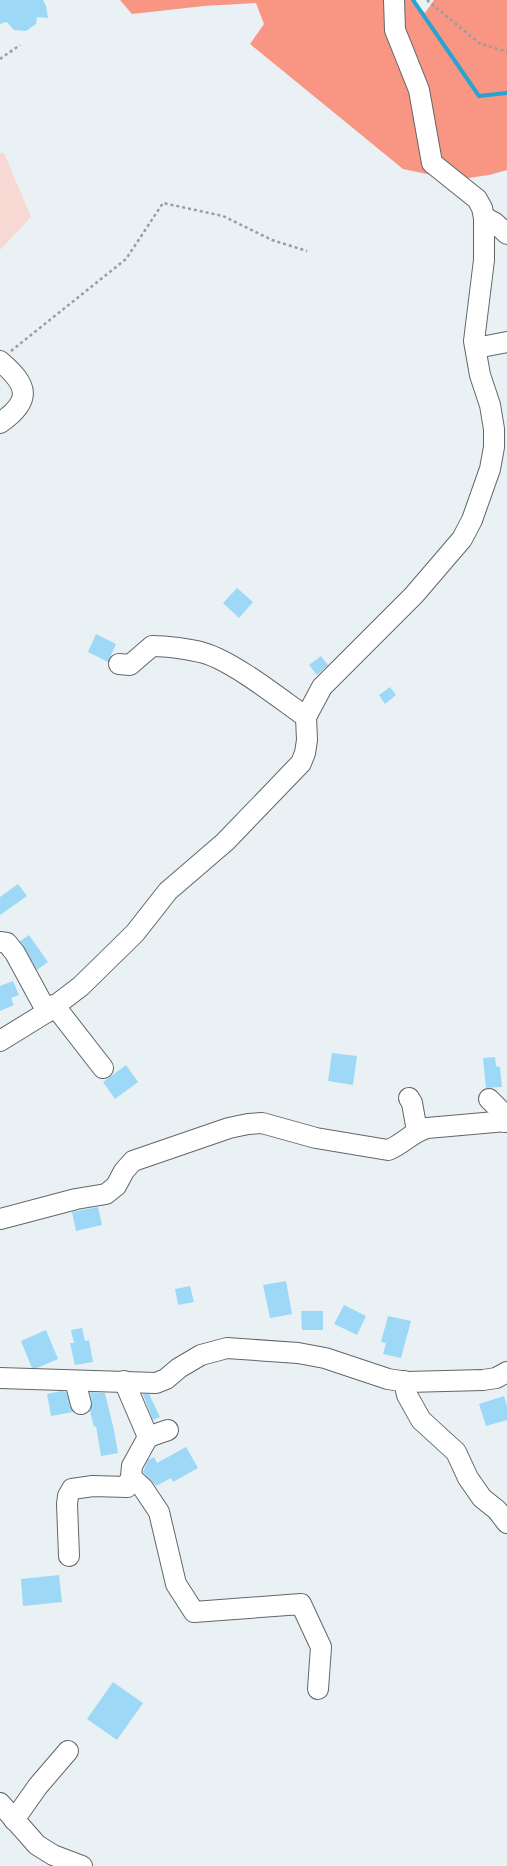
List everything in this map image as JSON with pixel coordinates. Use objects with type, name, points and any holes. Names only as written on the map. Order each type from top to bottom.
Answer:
[{"type":"street","points":[[0,1041],[51,1008],[80,986],[135,933],[168,891],[225,842],[301,763],[305,753],[307,740],[306,717],[322,686],[414,595],[462,539],[472,520],[490,468],[494,447],[490,405],[480,376],[476,348],[477,311],[484,260],[484,217],[482,208],[476,199],[432,163],[419,90],[395,30],[394,0]]},
{"type":"street","points":[[484,217],[495,223],[507,234]]},
{"type":"street","points":[[476,348],[507,342]]},
{"type":"street","points":[[0,423],[15,412],[23,393],[22,384],[3,358]]},
{"type":"street","points":[[119,664],[130,665],[152,646],[165,646],[204,653],[237,670],[306,717]]},
{"type":"street","points":[[0,942],[7,942],[51,1008],[103,1068]]},
{"type":"street","points":[[409,1098],[412,1103],[417,1131]]},
{"type":"street","points":[[0,1218],[76,1199],[106,1194],[116,1186],[124,1171],[133,1161],[229,1128],[262,1123],[316,1138],[388,1150],[397,1147],[417,1131],[427,1128],[506,1121],[499,1109],[489,1099]]},
{"type":"street","points":[[0,1378],[160,1382],[182,1366],[201,1355],[219,1349],[234,1348],[298,1353],[325,1358],[388,1379],[404,1381],[475,1381],[496,1378],[507,1372]]},
{"type":"street","points":[[75,1381],[81,1404]]},
{"type":"street","points":[[124,1381],[148,1437]]},
{"type":"street","points":[[404,1381],[407,1395],[417,1415],[424,1424],[456,1452],[468,1478],[482,1498],[497,1510],[507,1522]]},
{"type":"street","points":[[69,1556],[67,1504],[68,1496],[72,1489],[93,1486],[127,1487],[132,1477],[132,1466],[148,1437],[168,1430]]},
{"type":"street","points":[[132,1477],[143,1488],[159,1512],[176,1584],[194,1612],[301,1604],[322,1648],[318,1689]]},
{"type":"street","points":[[14,1820],[42,1780],[68,1751]]},
{"type":"street","points":[[0,1803],[37,1845],[53,1855],[82,1866]]},
{"type":"path","points":[[427,0],[479,44],[507,52]]},
{"type":"path","points":[[0,59],[20,45]]},
{"type":"path","points":[[3,358],[126,260],[163,203],[223,216],[272,240],[307,251]]},
{"type":"shaded area","points":[[120,0],[412,0],[425,13],[434,0],[507,0],[507,170],[489,175],[455,180],[403,169],[250,44],[264,24],[256,3],[204,6],[132,14]]},
{"type":"shaded area","points":[[0,153],[4,153],[31,217],[0,250]]},
{"type":"building","points":[[0,0],[43,0],[46,6],[48,18],[37,17],[36,24],[26,31],[14,30],[7,22],[0,24]]},
{"type":"building","points":[[237,588],[253,602],[239,618],[223,603]]},
{"type":"building","points":[[96,634],[116,644],[108,662],[88,652]]},
{"type":"building","points":[[321,656],[328,665],[317,675],[309,665]]},
{"type":"building","points":[[390,687],[396,695],[385,704],[379,695]]},
{"type":"building","points":[[18,884],[27,896],[0,915],[0,897]]},
{"type":"building","points":[[29,935],[48,962],[37,970],[20,941]]},
{"type":"building","points":[[13,981],[19,995],[11,998],[14,1005],[0,1011],[0,986]]},
{"type":"building","points":[[332,1053],[357,1056],[353,1085],[328,1081]]},
{"type":"building","points":[[495,1057],[496,1066],[500,1067],[502,1087],[486,1088],[483,1058]]},
{"type":"building","points":[[126,1065],[138,1082],[115,1099],[103,1082]]},
{"type":"building","points":[[98,1207],[102,1225],[76,1231],[72,1212]]},
{"type":"building","points":[[286,1281],[292,1314],[270,1318],[263,1285]]},
{"type":"building","points":[[190,1286],[194,1302],[178,1305],[175,1289]]},
{"type":"building","points":[[344,1305],[366,1316],[357,1335],[334,1324]]},
{"type":"building","points":[[301,1311],[323,1311],[323,1330],[302,1330]]},
{"type":"building","points":[[388,1316],[411,1321],[401,1358],[383,1354],[386,1343],[381,1342]]},
{"type":"building","points":[[82,1328],[85,1341],[89,1340],[93,1362],[75,1365],[70,1343],[74,1343],[71,1330]]},
{"type":"building","points":[[46,1330],[58,1359],[37,1368],[32,1368],[21,1341]]},
{"type":"building","points":[[61,1391],[66,1392],[73,1412],[51,1416],[47,1394]]},
{"type":"building","points":[[90,1392],[105,1393],[118,1453],[101,1456],[96,1426],[94,1427],[90,1411],[92,1401]]},
{"type":"building","points":[[149,1394],[160,1417],[153,1420],[143,1395]]},
{"type":"building","points":[[504,1396],[507,1406],[507,1420],[486,1426],[479,1404]]},
{"type":"building","points":[[186,1447],[198,1468],[173,1482],[171,1478],[156,1486],[143,1472],[148,1460],[154,1457],[157,1463]]},
{"type":"building","points":[[59,1575],[62,1602],[23,1606],[21,1579]]},
{"type":"building","points":[[113,1682],[143,1703],[117,1740],[87,1719]]},
{"type":"waterway","points":[[413,0],[479,96],[507,93]]}]
